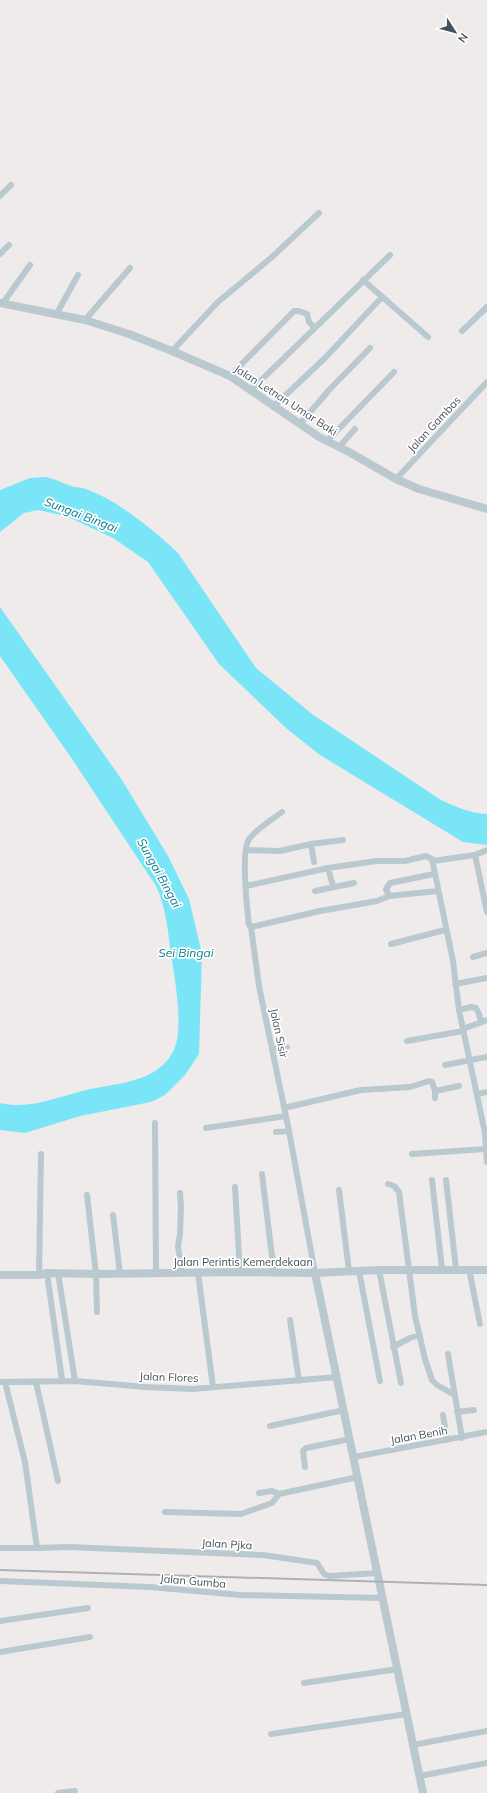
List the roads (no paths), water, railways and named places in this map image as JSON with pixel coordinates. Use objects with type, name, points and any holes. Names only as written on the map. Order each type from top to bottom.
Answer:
[{"type":"street","points":[[0,196],[11,185]]},
{"type":"street","points":[[172,351],[218,302],[272,257],[319,212]]},
{"type":"street","points":[[0,254],[9,245]]},
{"type":"street","points":[[251,390],[390,255]]},
{"type":"street","points":[[1,303],[30,265]]},
{"type":"street","points":[[85,320],[130,268]]},
{"type":"street","points":[[58,313],[78,275]]},
{"type":"street","points":[[364,280],[428,337]]},
{"type":"street","points":[[273,407],[325,358],[382,297]]},
{"type":"street","name":"Jalan Letnan Umar Baki","points":[[1,303],[58,313],[85,320],[129,334],[172,351],[230,376],[263,397],[273,407],[327,441],[396,479],[419,489],[487,508]]},
{"type":"street","points":[[462,331],[487,307]]},
{"type":"street","points":[[230,376],[294,311],[307,314],[308,322],[315,328]]},
{"type":"street","points":[[300,424],[329,390],[370,348]]},
{"type":"street","points":[[327,441],[394,372]]},
{"type":"street","name":"Jalan Gambas","points":[[396,479],[487,382]]},
{"type":"street","points":[[339,447],[355,429]]},
{"type":"street","name":"Jalan Sisir","points":[[282,812],[253,835],[248,841],[244,874],[249,925],[251,927],[259,986],[289,1131],[315,1273]]},
{"type":"street","points":[[246,850],[280,852],[311,844],[343,840]]},
{"type":"street","points":[[311,844],[314,862]]},
{"type":"street","points":[[433,861],[475,855],[487,850]]},
{"type":"street","points":[[475,855],[487,912]]},
{"type":"street","points":[[246,886],[328,868],[376,861],[405,861],[426,856],[430,857],[433,861],[434,874],[445,930],[453,961],[459,1010],[476,1094],[486,1132],[487,1162]]},
{"type":"street","points":[[328,868],[332,886]]},
{"type":"street","points":[[389,896],[386,889],[390,883],[434,874]]},
{"type":"street","points":[[315,891],[332,886],[354,883]]},
{"type":"street","points":[[251,927],[320,911],[377,901],[389,896],[438,890]]},
{"type":"street","points":[[391,944],[445,930]]},
{"type":"street","points":[[473,957],[487,953]]},
{"type":"street","points":[[455,984],[487,978]]},
{"type":"street","points":[[407,1041],[463,1030],[484,1021],[476,1008],[471,1007],[459,1010]]},
{"type":"street","points":[[272,1049],[287,1047]]},
{"type":"street","points":[[445,1065],[487,1057]]},
{"type":"street","points":[[284,1108],[361,1090],[410,1087],[429,1081],[432,1082],[435,1098]]},
{"type":"street","points":[[434,1091],[459,1086]]},
{"type":"street","points":[[476,1094],[487,1092]]},
{"type":"street","points":[[206,1128],[286,1116]]},
{"type":"street","points":[[155,1123],[156,1273]]},
{"type":"street","points":[[276,1132],[289,1131]]},
{"type":"street","points":[[412,1154],[486,1149]]},
{"type":"street","points":[[40,1154],[43,1274],[62,1380]]},
{"type":"street","points":[[262,1174],[274,1273]]},
{"type":"street","points":[[432,1180],[442,1269]]},
{"type":"street","points":[[446,1180],[456,1270]]},
{"type":"street","points":[[388,1184],[394,1186],[399,1192],[415,1316],[432,1380],[453,1394]]},
{"type":"street","points":[[235,1187],[240,1272]]},
{"type":"street","points":[[339,1190],[349,1271]]},
{"type":"street","points":[[180,1193],[180,1234],[178,1246],[182,1273]]},
{"type":"street","points":[[87,1195],[96,1274],[97,1312]]},
{"type":"street","points":[[114,1215],[120,1274]]},
{"type":"street","name":"Jalan Perintis Kemerdekaan","points":[[0,1275],[58,1273],[315,1273],[442,1269],[487,1270]]},
{"type":"street","points":[[469,1269],[480,1324]]},
{"type":"street","points":[[379,1270],[401,1383]]},
{"type":"street","points":[[359,1271],[380,1381]]},
{"type":"street","points":[[58,1273],[75,1381]]},
{"type":"street","points":[[198,1273],[213,1388]]},
{"type":"street","points":[[315,1273],[423,1793]]},
{"type":"street","points":[[290,1320],[299,1381]]},
{"type":"street","points":[[393,1347],[410,1338],[420,1335]]},
{"type":"street","points":[[448,1354],[453,1394],[462,1438]]},
{"type":"street","name":"Jalan Flores","points":[[3,1382],[62,1380],[145,1387],[213,1388],[337,1378]]},
{"type":"street","points":[[0,1548],[38,1548],[26,1462],[3,1382]]},
{"type":"street","points":[[36,1382],[58,1481]]},
{"type":"street","points":[[270,1426],[344,1410]]},
{"type":"street","points":[[457,1412],[474,1410]]},
{"type":"street","points":[[443,1415],[447,1440]]},
{"type":"street","name":"Jalan Benih","points":[[354,1457],[462,1438],[487,1432]]},
{"type":"street","points":[[305,1467],[303,1451],[306,1448],[350,1439]]},
{"type":"street","points":[[258,1493],[272,1491],[279,1494],[358,1477]]},
{"type":"street","points":[[165,1512],[241,1514],[272,1503],[279,1494]]},
{"type":"street","name":"Jalan Pjka","points":[[38,1548],[68,1546],[263,1556],[317,1563],[324,1574],[329,1576],[378,1573]]},
{"type":"street","name":"Jalan Gumba","points":[[0,1581],[150,1587],[240,1595],[383,1598]]},
{"type":"street","points":[[0,1621],[88,1608]]},
{"type":"street","points":[[0,1652],[90,1637]]},
{"type":"street","points":[[304,1683],[398,1669]]},
{"type":"street","points":[[271,1734],[407,1714]]},
{"type":"street","points":[[413,1745],[487,1731]]},
{"type":"street","points":[[420,1776],[487,1763]]},
{"type":"street","points":[[58,1793],[75,1791]]},
{"type":"water","name":"Sungai Bingai","points":[[45,477],[55,479],[73,487],[84,488],[110,500],[135,516],[158,535],[178,553],[256,668],[312,714],[441,800],[463,809],[487,814],[487,845],[463,842],[320,755],[286,728],[219,664],[148,562],[113,538],[66,516],[38,510],[24,513],[0,532],[0,490],[30,478]]},
{"type":"water","name":"Sei Bingai","points":[[0,607],[122,780],[168,856],[189,899],[202,954],[199,1054],[185,1075],[165,1095],[151,1102],[80,1116],[25,1133],[0,1130],[0,1103],[11,1105],[33,1104],[86,1090],[124,1083],[151,1074],[166,1062],[176,1043],[178,1033],[178,1003],[166,919],[156,886],[72,759],[0,656]]},
{"type":"railway","points":[[0,1570],[487,1585]]}]
